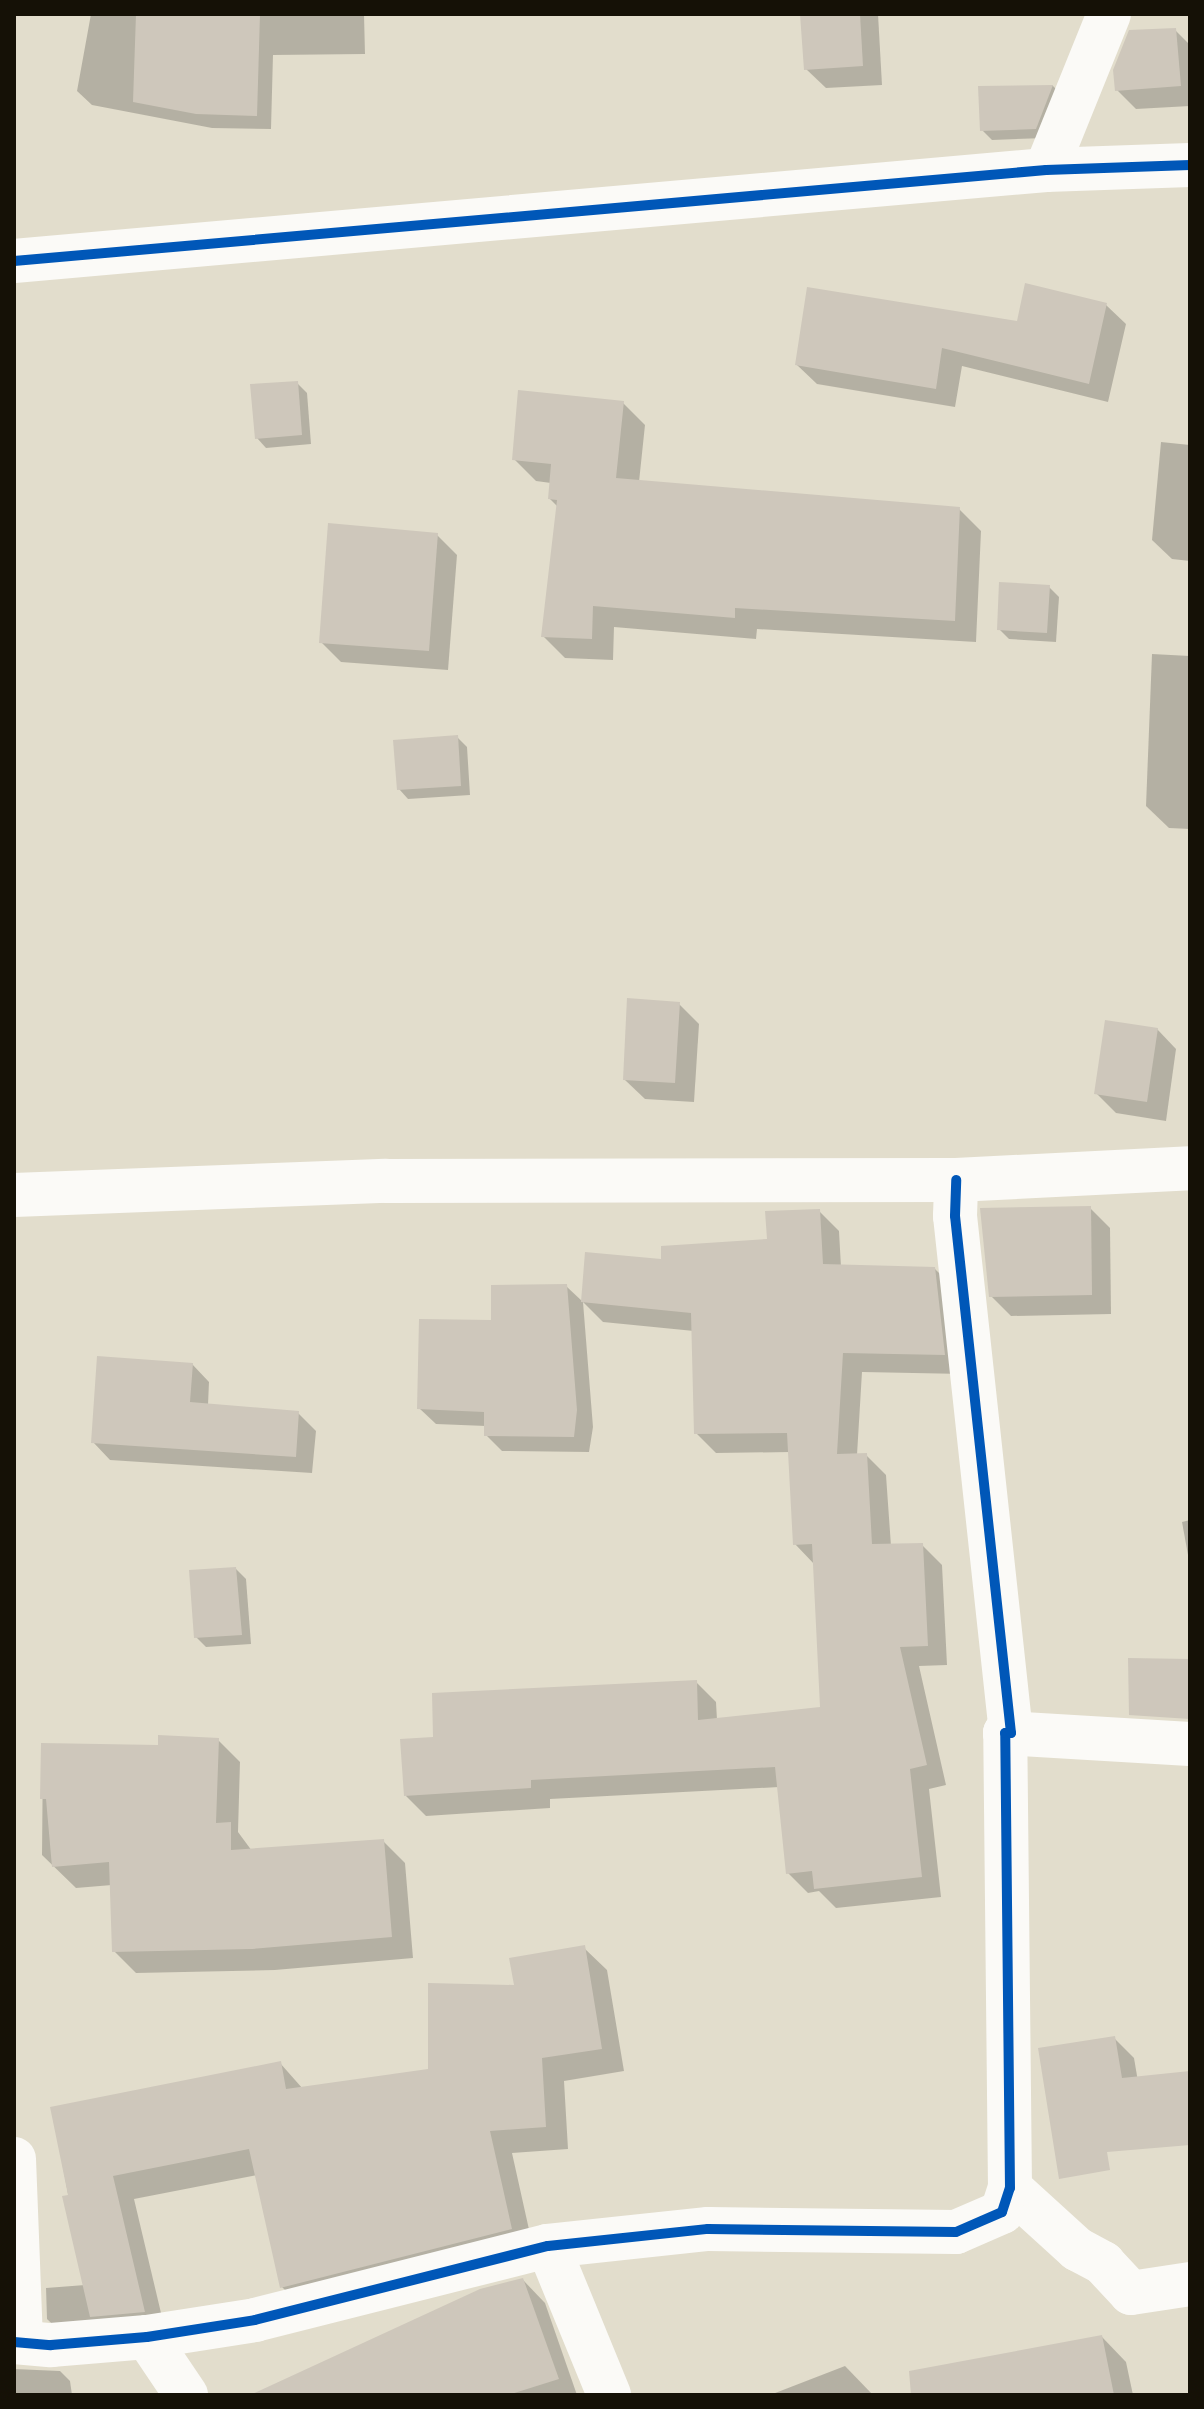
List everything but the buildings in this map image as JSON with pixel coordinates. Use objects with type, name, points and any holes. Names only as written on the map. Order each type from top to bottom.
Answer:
[{"type":"street","points":[[1046,170],[1109,14]]},
{"type":"street","points":[[14,261],[1046,170],[1190,165]]},
{"type":"street","points":[[14,1195],[386,1181],[956,1180],[1190,1168]]},
{"type":"street","points":[[956,1180],[955,1216],[1011,1733],[1005,1733]]},
{"type":"street","points":[[1005,1733],[1190,1744]]},
{"type":"street","points":[[14,2159],[18,2342],[51,2345],[147,2337],[255,2320],[548,2246],[708,2229],[956,2232],[1002,2212],[1010,2188],[1005,1733]]},
{"type":"street","points":[[1010,2188],[1077,2249],[1103,2263],[1131,2293],[1190,2284]]},
{"type":"street","points":[[548,2246],[609,2395]]},
{"type":"street","points":[[147,2337],[186,2395]]},
{"type":"cycle path","points":[[14,261],[1046,170],[1190,165]]},
{"type":"cycle path","points":[[14,2342],[51,2345],[147,2337],[255,2320],[548,2246],[708,2229],[956,2232],[1002,2212],[1010,2188],[1005,1733],[1011,1733],[955,1216],[956,1180]]}]
